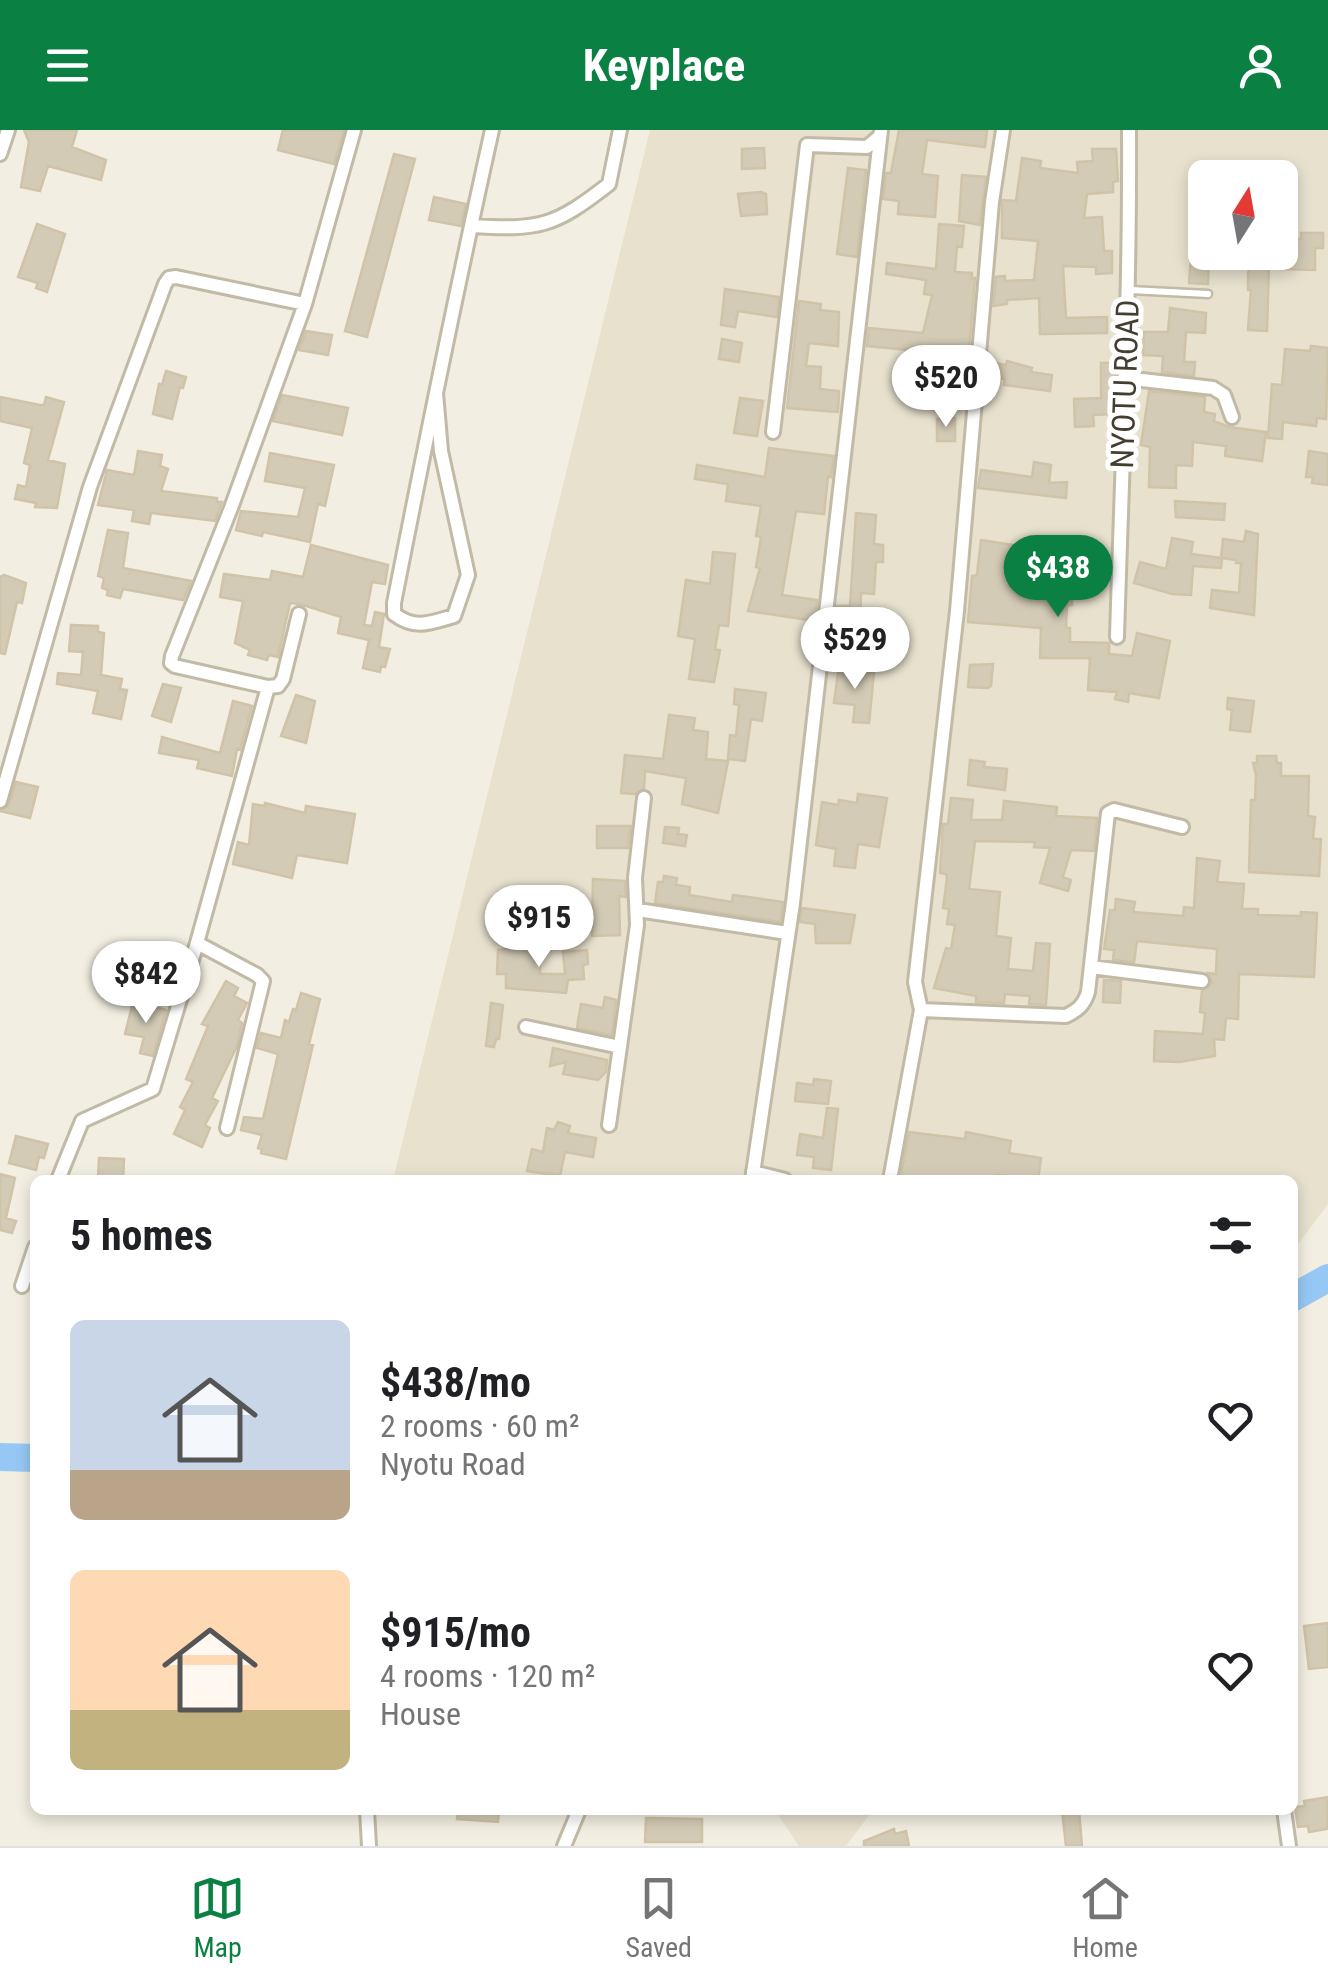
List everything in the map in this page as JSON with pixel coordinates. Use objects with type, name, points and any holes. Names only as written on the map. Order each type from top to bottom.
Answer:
[{"type":"street","points":[[0,154],[8,130]]},
{"type":"street","points":[[300,614],[278,686],[268,687],[171,663],[305,304],[354,130]]},
{"type":"street","points":[[436,393],[441,452],[468,575],[454,616],[423,625],[407,624],[394,614],[394,602],[436,393],[470,226],[492,130]]},
{"type":"street","points":[[470,226],[520,229],[545,225],[570,214],[609,184],[620,130]]},
{"type":"street","points":[[891,1175],[921,1010],[915,982],[957,611],[992,202],[1003,130]]},
{"type":"street","name":"NYOTU ROAD","points":[[1117,637],[1130,290],[1129,130]]},
{"type":"street","points":[[774,432],[807,145],[867,147],[881,133]]},
{"type":"street","points":[[752,1175],[787,933],[881,133]]},
{"type":"street","points":[[0,801],[90,487],[164,284],[176,277],[305,304]]},
{"type":"street","points":[[1124,378],[1213,388],[1224,395],[1232,417]]},
{"type":"street","points":[[60,1175],[82,1120],[153,1089],[198,943],[268,687]]},
{"type":"street","points":[[609,1125],[638,910],[634,878],[644,798]]},
{"type":"street","points":[[921,1010],[1066,1016],[1084,1003],[1092,967],[1108,813],[1114,810],[1182,827]]},
{"type":"street","points":[[638,910],[787,933]]},
{"type":"street","points":[[198,943],[258,974],[263,981],[227,1128]]},
{"type":"street","points":[[1092,967],[1202,980]]},
{"type":"street","points":[[526,1027],[620,1047]]},
{"type":"street","points":[[22,1286],[30,1262]]},
{"type":"street","points":[[368,1815],[369,1846]]},
{"type":"street","points":[[564,1846],[577,1815]]},
{"type":"street","points":[[1285,1815],[1289,1846]]},
{"type":"lane","points":[[1130,290],[1208,294]]},
{"type":"shaded area","points":[[650,130],[1328,130],[1328,1204],[1298,1244],[1298,1175],[394,1175]]},
{"type":"shaded area","points":[[778,1815],[869,1815],[846,1846],[799,1846]]},
{"type":"building","points":[[24,130],[77,130],[72,147],[106,160],[101,180],[48,166],[40,191],[21,187],[29,142]]},
{"type":"building","points":[[283,130],[344,130],[334,164],[278,150]]},
{"type":"building","points":[[899,130],[987,130],[985,147],[927,140],[922,174],[938,176],[935,217],[898,214],[899,201],[883,199]]},
{"type":"building","points":[[764,148],[765,168],[742,169],[742,149]]},
{"type":"building","points":[[1092,149],[1116,149],[1118,181],[1113,182],[1113,192],[1087,194],[1084,218],[1102,217],[1104,251],[1112,251],[1112,273],[1096,274],[1096,267],[1063,266],[1066,318],[1107,317],[1107,333],[1040,334],[1039,298],[1007,300],[1007,304],[993,306],[996,277],[1005,276],[1005,281],[1034,280],[1038,241],[1002,238],[1002,200],[1016,201],[1022,158],[1041,161],[1040,168],[1078,173],[1077,162],[1093,161]]},
{"type":"building","points":[[394,154],[415,159],[367,337],[345,331]]},
{"type":"building","points":[[848,168],[866,170],[857,257],[837,254]]},
{"type":"building","points":[[962,175],[986,177],[980,225],[959,221]]},
{"type":"building","points":[[738,194],[766,194],[767,214],[741,216]]},
{"type":"building","points":[[434,197],[466,204],[461,226],[429,220]]},
{"type":"building","points":[[37,224],[65,234],[47,292],[36,288],[38,283],[18,277]]},
{"type":"building","points":[[939,224],[964,226],[962,247],[957,246],[955,272],[972,273],[972,279],[975,278],[966,385],[917,382],[920,351],[867,346],[869,328],[923,333],[932,295],[924,294],[926,280],[886,274],[887,263],[936,269]]},
{"type":"building","points":[[1301,233],[1323,233],[1323,248],[1315,248],[1315,270],[1298,270],[1298,239]]},
{"type":"building","points":[[1190,270],[1209,270],[1208,284],[1189,283]]},
{"type":"building","points":[[1269,270],[1267,331],[1248,330],[1248,273]]},
{"type":"building","points":[[725,289],[779,297],[777,317],[738,311],[735,327],[721,325]]},
{"type":"building","points":[[799,301],[821,304],[820,310],[839,312],[838,346],[809,343],[806,366],[821,367],[820,389],[839,391],[838,412],[787,408]]},
{"type":"building","points":[[1170,308],[1206,313],[1205,333],[1186,332],[1184,362],[1195,362],[1194,376],[1162,372],[1163,356],[1143,355],[1144,332],[1168,332]]},
{"type":"building","points":[[306,331],[332,335],[328,355],[299,350]]},
{"type":"building","points":[[722,339],[742,343],[739,362],[719,359]]},
{"type":"building","points":[[1311,346],[1328,348],[1326,419],[1317,418],[1316,426],[1283,422],[1282,439],[1268,438],[1272,384],[1282,385],[1285,349],[1310,351]]},
{"type":"building","points":[[1007,361],[1032,368],[1031,372],[1052,375],[1050,391],[1004,385],[1005,379],[987,376],[988,362],[1006,365]]},
{"type":"building","points":[[1101,363],[1116,363],[1114,414],[1093,415],[1094,426],[1075,427],[1074,399],[1101,398]]},
{"type":"building","points":[[166,371],[186,377],[172,419],[153,414]]},
{"type":"building","points":[[1149,391],[1205,397],[1204,412],[1215,414],[1214,421],[1266,432],[1262,461],[1225,456],[1226,446],[1193,442],[1192,466],[1176,465],[1176,488],[1149,487],[1150,447],[1141,445]]},
{"type":"building","points":[[282,395],[348,408],[342,435],[273,421]]},
{"type":"building","points":[[0,397],[40,405],[44,405],[46,397],[64,402],[48,460],[65,464],[57,508],[35,507],[36,503],[15,499],[18,485],[26,487],[30,465],[24,463],[32,428],[0,421]]},
{"type":"building","points":[[740,398],[763,401],[757,436],[734,433]]},
{"type":"building","points":[[955,418],[955,441],[937,441],[937,419]]},
{"type":"building","points":[[769,448],[834,456],[824,514],[796,511],[782,595],[817,600],[815,621],[748,611],[760,568],[756,567],[761,537],[756,536],[761,506],[726,501],[728,484],[695,479],[697,465],[765,477]]},
{"type":"building","points":[[138,451],[162,455],[160,466],[168,469],[161,491],[217,498],[217,502],[222,502],[215,521],[151,513],[149,524],[132,521],[134,510],[98,505],[107,470],[134,475]]},
{"type":"building","points":[[1309,451],[1328,454],[1328,485],[1312,483],[1313,477],[1306,477]]},
{"type":"building","points":[[270,453],[334,465],[325,506],[318,504],[310,542],[236,530],[241,511],[298,517],[305,488],[265,481]]},
{"type":"building","points":[[1034,462],[1051,465],[1049,483],[1067,482],[1066,498],[978,488],[981,470],[1032,477]]},
{"type":"building","points":[[1175,501],[1225,504],[1224,520],[1176,517]]},
{"type":"building","points":[[856,513],[876,515],[874,544],[883,545],[883,562],[876,562],[874,594],[861,593],[860,624],[835,624],[837,606],[850,606]]},
{"type":"building","points":[[108,530],[128,533],[123,568],[191,581],[183,600],[123,589],[120,598],[107,595],[108,590],[102,588],[104,578],[98,576]]},
{"type":"building","points":[[1246,531],[1258,534],[1254,615],[1210,608],[1212,590],[1239,593],[1241,563],[1236,560],[1222,558],[1221,568],[1193,566],[1191,595],[1134,583],[1140,562],[1166,569],[1172,538],[1193,542],[1191,554],[1221,558],[1223,539],[1244,542]]},
{"type":"building","points":[[981,540],[1044,550],[1040,572],[1073,576],[1072,605],[1067,605],[1070,642],[1109,643],[1109,654],[1132,656],[1137,633],[1170,641],[1159,698],[1129,693],[1128,702],[1115,699],[1117,692],[1088,690],[1090,658],[1040,658],[1041,628],[968,622],[972,576],[977,575]]},
{"type":"building","points":[[311,545],[388,565],[385,584],[372,582],[364,625],[372,626],[375,612],[384,614],[379,647],[390,649],[380,672],[363,668],[369,640],[338,633],[341,617],[300,604],[290,603],[278,657],[269,655],[267,660],[248,655],[250,650],[235,643],[243,601],[220,597],[224,574],[270,580],[272,571],[303,577]]},
{"type":"building","points":[[713,552],[735,554],[728,626],[719,625],[715,650],[720,650],[714,682],[689,679],[695,639],[678,636],[686,580],[710,584]]},
{"type":"building","points":[[0,577],[26,583],[22,603],[17,602],[5,654],[0,653]]},
{"type":"building","points":[[71,625],[98,626],[98,632],[104,633],[101,675],[122,679],[120,689],[127,690],[121,719],[93,713],[98,691],[57,684],[58,673],[81,675],[83,652],[69,651]]},
{"type":"building","points":[[993,664],[991,686],[968,687],[970,665]]},
{"type":"building","points":[[839,665],[874,673],[869,723],[853,722],[855,705],[834,703]]},
{"type":"building","points":[[163,684],[181,688],[171,722],[152,716]]},
{"type":"building","points":[[735,689],[766,693],[762,721],[751,719],[745,761],[728,759],[730,735],[736,736],[739,705],[734,704]]},
{"type":"building","points":[[296,695],[315,701],[306,743],[281,736]]},
{"type":"building","points":[[1228,698],[1254,701],[1250,732],[1230,730],[1232,710],[1227,709]]},
{"type":"building","points":[[233,701],[252,706],[232,776],[197,768],[199,760],[159,753],[162,737],[220,753]]},
{"type":"building","points":[[669,715],[695,718],[693,730],[708,732],[706,759],[728,761],[718,813],[682,804],[686,778],[645,771],[644,788],[635,794],[621,793],[625,755],[663,759]]},
{"type":"building","points":[[1257,756],[1276,756],[1277,763],[1281,763],[1281,776],[1309,776],[1308,816],[1315,817],[1313,839],[1321,839],[1319,876],[1249,872],[1251,800],[1255,800],[1256,775],[1253,763],[1257,763]]},
{"type":"building","points":[[970,760],[985,762],[984,767],[1007,769],[1005,790],[968,785]]},
{"type":"building","points":[[16,782],[38,787],[30,818],[0,811],[9,805]]},
{"type":"building","points":[[858,794],[887,798],[879,847],[858,844],[855,868],[834,866],[836,849],[816,845],[822,802],[857,803]]},
{"type":"building","points":[[951,798],[973,800],[971,820],[1002,820],[1004,801],[1057,807],[1056,816],[1097,818],[1094,851],[1071,850],[1063,877],[1071,880],[1068,891],[1040,883],[1050,848],[1034,847],[1035,842],[975,841],[969,889],[1000,892],[996,936],[1011,938],[1008,969],[1033,971],[1036,943],[1050,944],[1046,1005],[1029,1004],[1030,996],[1005,994],[1004,1003],[976,1002],[976,996],[934,988],[946,948],[951,949],[955,925],[947,924],[949,909],[943,908],[947,879],[946,874],[940,873],[943,824],[948,824]]},
{"type":"building","points":[[265,803],[305,813],[306,806],[355,814],[347,863],[297,855],[292,878],[233,864],[238,842],[249,845],[253,804]]},
{"type":"building","points":[[597,826],[631,826],[628,848],[597,848]]},
{"type":"building","points":[[665,827],[679,828],[678,834],[687,835],[685,846],[663,843]]},
{"type":"building","points":[[1197,858],[1220,861],[1217,882],[1244,884],[1242,909],[1258,909],[1258,915],[1317,913],[1314,977],[1239,974],[1238,1019],[1226,1018],[1224,1040],[1214,1039],[1215,1056],[1179,1062],[1154,1061],[1155,1031],[1203,1034],[1202,991],[1212,983],[1208,973],[1216,974],[1217,949],[1137,941],[1134,962],[1113,960],[1114,950],[1104,949],[1110,910],[1115,910],[1116,899],[1135,902],[1133,912],[1183,916],[1184,907],[1194,908]]},
{"type":"building","points":[[664,876],[677,878],[676,885],[690,887],[689,895],[732,902],[733,895],[783,902],[780,922],[655,903],[658,882],[663,882]]},
{"type":"building","points":[[593,879],[625,881],[626,897],[619,896],[620,935],[592,936]]},
{"type":"building","points":[[802,908],[855,915],[850,943],[816,943],[815,924],[800,922]]},
{"type":"building","points":[[541,948],[540,974],[565,974],[563,952],[587,950],[584,979],[568,980],[566,993],[506,988],[506,974],[497,974],[498,950]]},
{"type":"building","points":[[1104,980],[1121,981],[1120,1003],[1103,1002]]},
{"type":"building","points":[[226,981],[238,988],[234,996],[247,1003],[238,1020],[242,1023],[237,1046],[212,1098],[218,1101],[205,1125],[210,1128],[202,1147],[174,1134],[185,1110],[180,1107],[193,1082],[186,1079],[208,1026],[202,1024]]},
{"type":"building","points":[[301,993],[320,999],[286,1159],[261,1153],[258,1148],[262,1135],[241,1130],[244,1117],[263,1119],[278,1054],[257,1048],[261,1033],[281,1038],[285,1020],[289,1022]]},
{"type":"building","points":[[605,997],[616,1000],[612,1035],[577,1028],[581,1004],[603,1008]]},
{"type":"building","points":[[133,1002],[166,1010],[153,1056],[140,1053],[144,1037],[125,1034]]},
{"type":"building","points":[[491,1003],[503,1005],[499,1039],[494,1047],[486,1046]]},
{"type":"building","points":[[553,1048],[607,1060],[606,1072],[598,1080],[563,1074],[566,1062],[550,1066]]},
{"type":"building","points":[[814,1079],[831,1081],[828,1104],[795,1101],[797,1083],[813,1085]]},
{"type":"building","points":[[827,1108],[838,1109],[831,1170],[813,1168],[814,1157],[797,1155],[800,1134],[823,1138]]},
{"type":"building","points":[[558,1122],[570,1126],[568,1133],[596,1138],[593,1157],[565,1152],[560,1175],[527,1171],[532,1149],[543,1152],[547,1128],[554,1130]]},
{"type":"building","points":[[909,1132],[965,1139],[966,1132],[1011,1141],[1009,1153],[1041,1158],[1039,1175],[901,1175]]},
{"type":"building","points":[[16,1136],[48,1144],[36,1170],[9,1163]]},
{"type":"building","points":[[99,1158],[124,1159],[123,1175],[98,1175]]},
{"type":"building","points":[[0,1174],[15,1178],[6,1218],[16,1221],[12,1233],[0,1230]]},
{"type":"building","points":[[1328,1623],[1328,1667],[1309,1669],[1304,1626]]},
{"type":"building","points":[[1328,1797],[1327,1829],[1309,1832],[1308,1826],[1298,1827],[1298,1807],[1305,1806],[1304,1801]]},
{"type":"building","points":[[457,1815],[499,1815],[498,1822],[457,1819]]},
{"type":"building","points":[[1063,1815],[1079,1815],[1082,1846],[1066,1846]]},
{"type":"building","points":[[646,1818],[702,1819],[702,1842],[645,1842]]},
{"type":"building","points":[[894,1829],[895,1834],[906,1831],[909,1846],[864,1846],[864,1841]]},
{"type":"waterway","points":[[1298,1295],[1328,1278]]},
{"type":"waterway","points":[[0,1457],[30,1458]]}]
